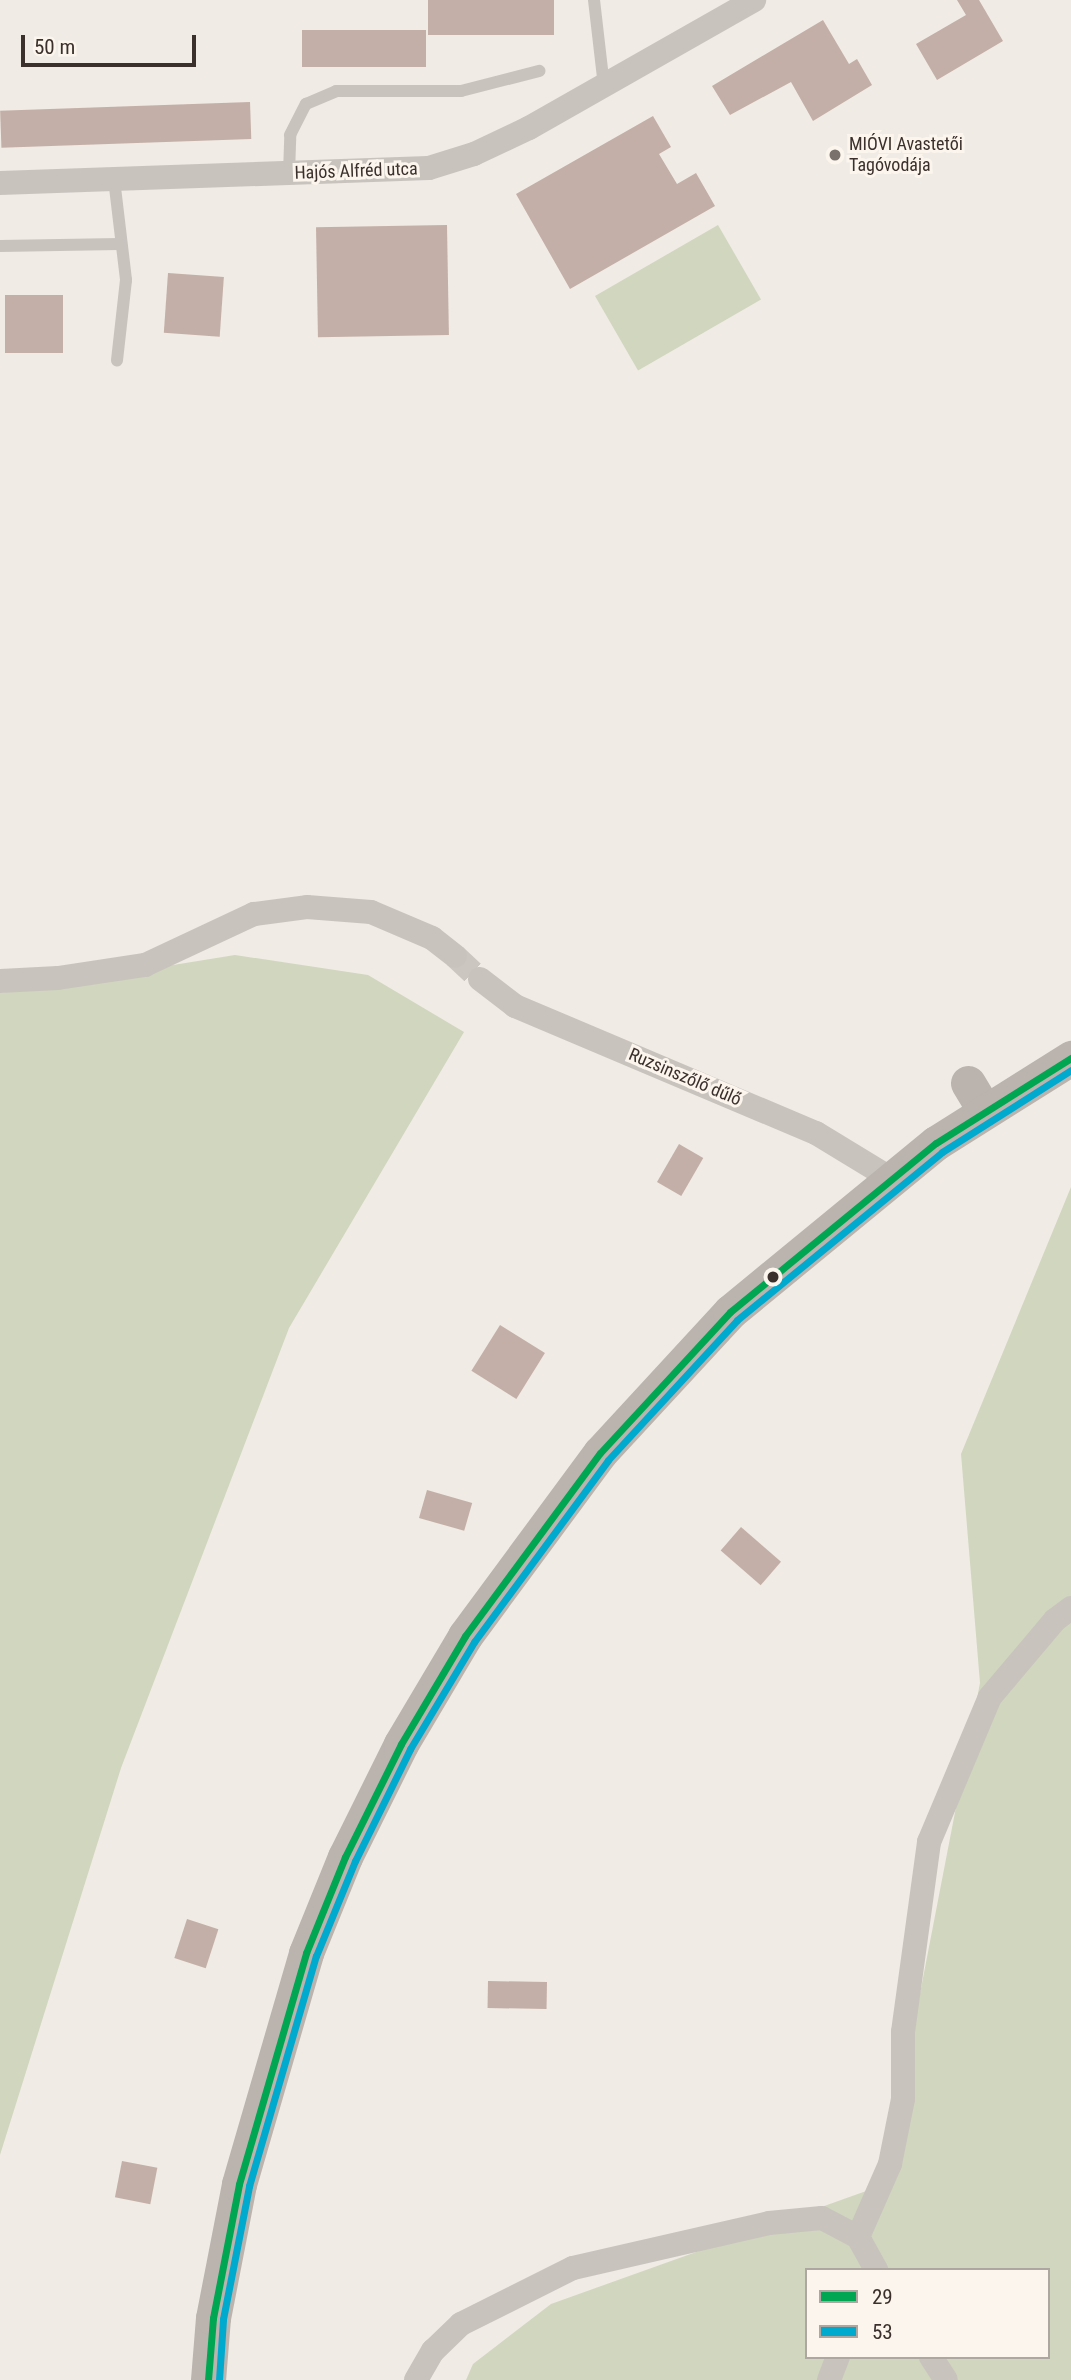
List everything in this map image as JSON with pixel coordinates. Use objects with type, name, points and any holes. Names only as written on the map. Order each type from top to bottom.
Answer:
[{"type":"main road","points":[[208,2380],[213,2318],[239,2184],[306,1953],[335,1881],[401,1744],[465,1636],[553,1512],[650,1395],[730,1312],[890,1178],[977,1097],[1071,1058]]},
{"type":"street","name":"Hajós Alfréd utca","points":[[0,183],[429,168],[474,154],[604,87],[754,0]]},
{"type":"street","points":[[0,981],[58,978],[145,965],[254,914],[307,907],[371,912],[432,939],[455,956]]},
{"type":"street","name":"Ruzsinszőlő dűlő","points":[[480,979],[515,1006],[816,1133],[890,1178]]},
{"type":"street","points":[[858,2237],[890,2164],[902,2099],[903,2032],[929,1842],[990,1697],[1055,1620],[1071,1608]]},
{"type":"street","points":[[416,2380],[433,2351],[461,2324],[573,2268],[769,2223],[822,2218],[858,2237],[874,2268]]},
{"type":"street","points":[[830,2380],[837,2359]]},
{"type":"street","points":[[932,2359],[946,2380]]},
{"type":"lane","points":[[594,0],[604,87]]},
{"type":"lane","points":[[289,173],[290,135],[306,104],[336,91],[461,91],[539,71]]},
{"type":"lane","points":[[114,179],[119,244],[125,279],[117,360]]},
{"type":"lane","points":[[0,246],[119,244]]},
{"type":"green space","points":[[718,225],[761,299],[638,370],[595,296]]},
{"type":"green space","points":[[235,955],[368,975],[464,1032],[289,1328],[121,1768],[0,2155],[0,993]]},
{"type":"green space","points":[[1071,1187],[1071,2380],[466,2380],[473,2364],[551,2304],[883,2185],[980,1683],[961,1454]]},
{"type":"building","points":[[428,0],[554,0],[554,35],[428,35]]},
{"type":"building","points":[[957,0],[979,0],[1003,41],[937,80],[916,44],[966,15]]},
{"type":"building","points":[[823,20],[849,64],[857,59],[872,85],[813,121],[791,82],[730,115],[712,86]]},
{"type":"building","points":[[302,30],[426,30],[426,67],[302,67]]},
{"type":"building","points":[[250,102],[251,139],[1,148],[0,111]]},
{"type":"building","points":[[653,116],[671,147],[659,154],[677,184],[696,173],[715,206],[570,289],[516,194]]},
{"type":"building","points":[[447,225],[449,335],[318,337],[316,227]]},
{"type":"building","points":[[168,273],[224,277],[220,337],[164,333]]},
{"type":"building","points":[[5,295],[63,295],[63,353],[5,353]]},
{"type":"building","points":[[679,1144],[703,1158],[681,1196],[657,1182]]},
{"type":"building","points":[[500,1325],[545,1353],[516,1399],[471,1371]]},
{"type":"building","points":[[427,1490],[472,1503],[464,1531],[419,1518]]},
{"type":"building","points":[[741,1527],[781,1562],[761,1585],[721,1550]]},
{"type":"building","points":[[187,1919],[218,1929],[206,1968],[174,1958]]},
{"type":"building","points":[[488,1981],[547,1982],[547,2009],[488,2008]]},
{"type":"building","points":[[122,2161],[157,2168],[150,2204],[115,2197]]},
{"type":"tunnel","points":[[455,956],[480,979]]},
{"type":"transit line","name":"29","points":[[208,2380],[213,2318],[239,2184],[306,1953],[345,1857],[401,1744],[465,1636],[600,1453],[730,1312],[936,1143],[1071,1058]]},
{"type":"transit line","name":"53","points":[[219,2380],[223,2319],[249,2186],[316,1956],[355,1861],[410,1749],[474,1642],[608,1460],[737,1320],[942,1152],[1071,1070]]},
{"type":"place","name":"MIÓVI Avastetői Tagóvodája","points":[[835,155]]}]
